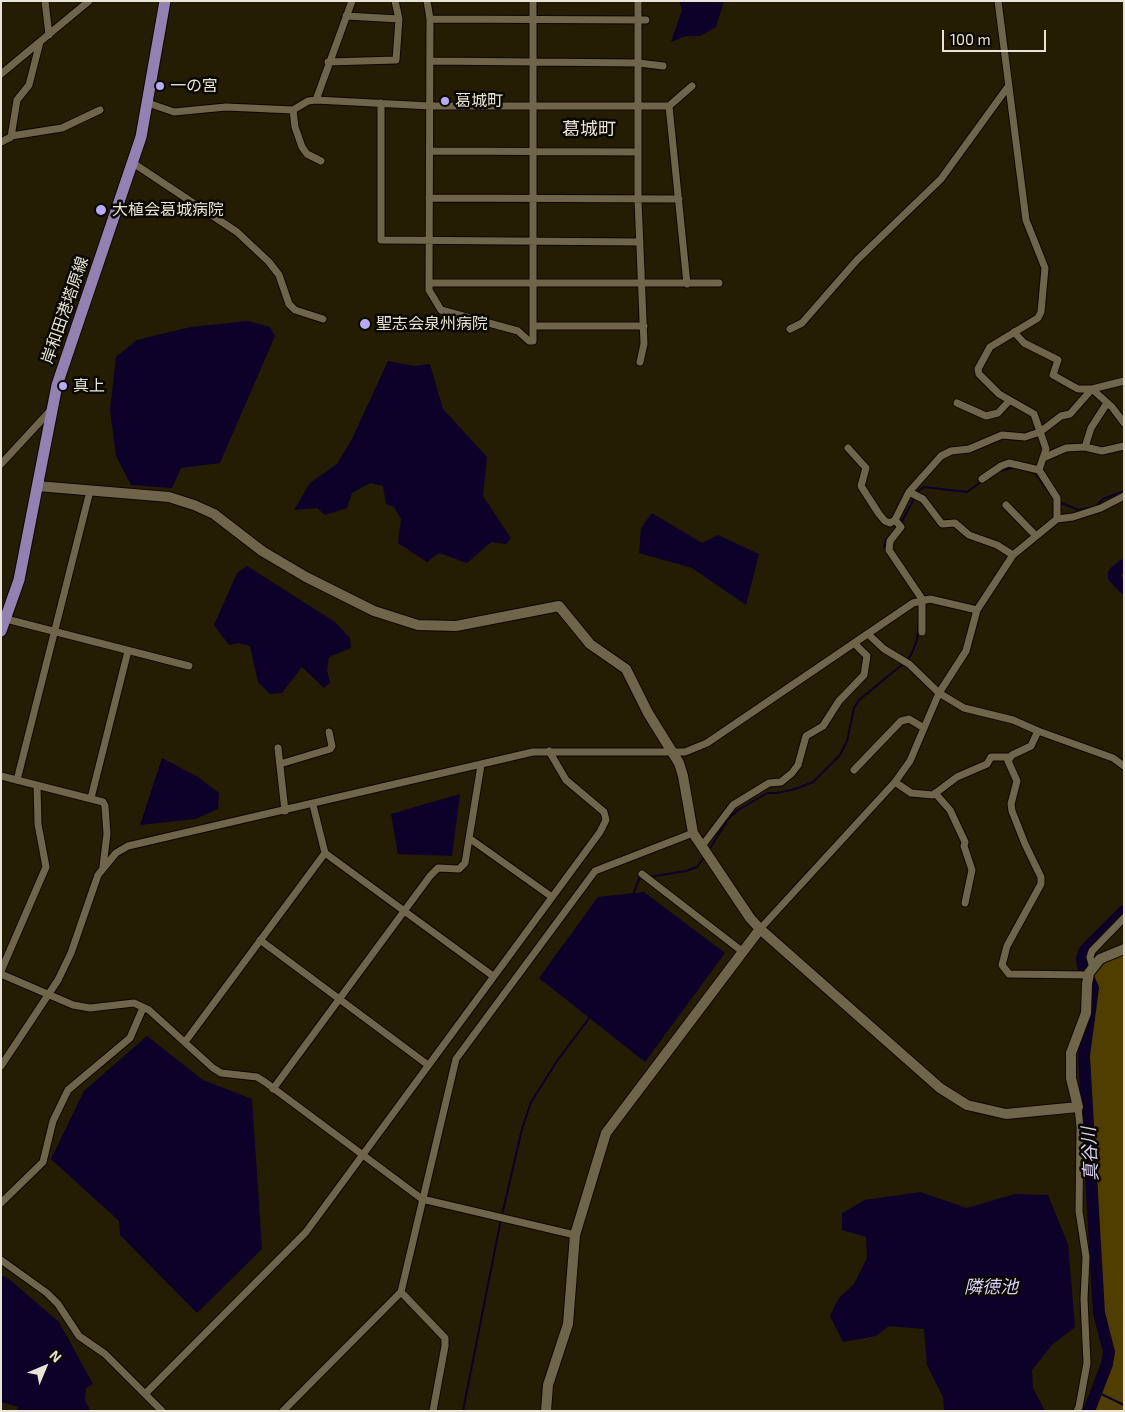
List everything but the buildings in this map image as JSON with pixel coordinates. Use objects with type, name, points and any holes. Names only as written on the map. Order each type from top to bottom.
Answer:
[{"type":"main road","name":"岸和田港塔原線","points":[[1,631],[19,580],[50,410],[68,346],[133,163],[148,103],[165,1]]},
{"type":"street","points":[[45,1],[49,35]]},
{"type":"street","points":[[1,74],[89,1]]},
{"type":"street","points":[[316,100],[328,62],[352,1]]},
{"type":"street","points":[[328,62],[396,60],[399,19],[395,1]]},
{"type":"street","points":[[427,1],[430,19],[429,290],[441,310],[518,331],[529,341],[533,341],[533,1]]},
{"type":"street","points":[[638,1],[642,20],[638,62],[638,200],[644,326],[644,344],[640,362]]},
{"type":"street","points":[[998,1],[1007,88],[1018,145],[1026,220],[1045,268],[1041,312],[1038,318],[990,347],[978,369],[979,374],[1009,401],[1034,414],[1046,449],[1039,470]]},
{"type":"street","points":[[346,16],[399,19]]},
{"type":"street","points":[[430,19],[642,20]]},
{"type":"street","points":[[1,142],[8,140],[11,136],[18,100],[29,85],[40,42]]},
{"type":"street","points":[[430,61],[638,62],[663,66]]},
{"type":"street","points":[[148,103],[174,112],[226,107],[293,110],[308,101],[316,100],[430,106],[670,106],[692,86]]},
{"type":"street","points":[[790,329],[802,322],[857,260],[941,179],[1007,88]]},
{"type":"street","points":[[381,103],[381,240],[640,242]]},
{"type":"street","points":[[670,106],[687,284]]},
{"type":"street","points":[[11,136],[62,128],[100,110]]},
{"type":"street","points":[[293,110],[295,127],[302,147],[307,154],[321,161]]},
{"type":"street","points":[[430,151],[638,152]]},
{"type":"street","points":[[133,163],[237,232],[269,262],[279,275],[289,304],[295,310],[323,319]]},
{"type":"street","points":[[429,198],[533,200],[679,199]]},
{"type":"street","points":[[429,283],[719,283]]},
{"type":"street","points":[[533,326],[644,326]]},
{"type":"street","points":[[1014,332],[1024,343],[1058,360],[1053,375],[1078,389],[1092,389],[1124,381]]},
{"type":"street","points":[[1092,389],[1124,423]]},
{"type":"street","points":[[848,448],[866,468],[861,486],[885,521],[890,523],[895,520],[908,492],[926,470],[946,453],[969,450],[1002,435],[1025,437],[1040,432],[1061,416],[1070,414],[1092,389]]},
{"type":"street","points":[[957,403],[986,416],[998,413],[1009,401]]},
{"type":"street","points":[[1085,447],[1091,428],[1107,403]]},
{"type":"street","points":[[1,464],[50,410]]},
{"type":"street","points":[[1042,458],[1066,448],[1085,447],[1102,451],[1124,446]]},
{"type":"street","points":[[982,479],[1009,463],[1039,470],[1058,498],[1057,519]]},
{"type":"street","points":[[37,486],[169,497],[194,505],[214,514],[281,564],[394,619],[418,624],[456,626],[559,606],[590,644],[626,669],[648,713],[673,753],[683,776],[693,833],[760,929],[951,1096],[967,1105],[989,1112],[1006,1114],[1078,1107]]},
{"type":"street","points":[[17,780],[56,632],[90,491]]},
{"type":"street","points":[[908,492],[923,499],[942,524],[955,522],[969,536],[997,545],[1013,555]]},
{"type":"street","points":[[546,1411],[548,1386],[568,1324],[575,1235],[601,1144],[609,1127],[783,901],[895,782],[910,760],[939,694],[966,652],[978,610],[1013,555],[1057,519],[1073,517],[1101,508],[1124,496]]},
{"type":"street","points":[[1006,504],[1036,536]]},
{"type":"street","points":[[895,520],[902,527],[890,541],[889,550],[922,600],[922,632]]},
{"type":"street","points":[[1,1066],[49,994],[71,953],[91,890],[103,868],[116,853],[128,846],[313,805],[533,752],[686,752],[707,743],[869,635],[913,603],[922,600],[940,601],[978,610]]},
{"type":"street","points":[[6,619],[189,666]]},
{"type":"street","points":[[869,635],[884,649],[909,664],[939,694],[972,712],[1013,720],[1038,731],[1091,749],[1124,766]]},
{"type":"street","points":[[702,846],[733,805],[769,783],[787,779],[795,769],[806,736],[823,726],[839,701],[864,675],[867,656],[855,644]]},
{"type":"street","points":[[91,798],[128,650]]},
{"type":"street","points":[[854,770],[901,721],[909,719],[924,728]]},
{"type":"street","points":[[895,782],[911,793],[935,794],[957,777],[988,764],[991,757],[1010,757],[1031,746],[1038,731]]},
{"type":"street","points":[[280,764],[330,749],[332,746],[330,732]]},
{"type":"street","points":[[278,748],[285,811]]},
{"type":"street","points":[[145,1394],[306,1232],[600,832],[606,820],[604,812],[566,780],[549,751]]},
{"type":"street","points":[[1010,757],[1008,761],[1017,781],[1011,804],[1012,811],[1041,877],[1041,884],[1007,946],[1002,966],[1009,974],[1091,972],[1108,954],[1124,949]]},
{"type":"street","points":[[273,1089],[435,870],[438,868],[458,869],[465,863],[481,765]]},
{"type":"street","points":[[1,776],[102,802],[106,806],[107,834],[103,868]]},
{"type":"street","points":[[37,785],[38,824],[46,867],[1,972],[73,1004],[90,1008],[134,1003],[185,1042],[213,1068],[221,1073],[256,1077],[422,1199],[575,1235]]},
{"type":"street","points":[[935,794],[950,810],[965,842],[964,846],[972,870],[965,903]]},
{"type":"street","points":[[313,805],[325,853],[493,976]]},
{"type":"street","points":[[283,1411],[401,1292],[452,1069],[462,1049],[595,871],[693,833]]},
{"type":"street","points":[[470,838],[552,897]]},
{"type":"street","points":[[185,1042],[325,853]]},
{"type":"street","points":[[642,874],[743,952]]},
{"type":"street","points":[[1076,1411],[1079,1408],[1086,1363],[1084,1298],[1086,1257],[1080,1210],[1080,1128],[1070,1067],[1071,1053],[1086,1013],[1092,950],[1124,918]]},
{"type":"street","points":[[260,940],[428,1065]]},
{"type":"street","points":[[1,1203],[44,1162],[55,1116],[68,1090],[130,1038],[143,1008]]},
{"type":"street","points":[[1,1260],[47,1293],[58,1304],[79,1336],[105,1354],[162,1411]]},
{"type":"street","points":[[401,1292],[445,1338],[446,1346],[433,1411]]},
{"type":"shaded area","points":[[1124,953],[1124,1411],[1094,1411],[1110,1366],[1112,1351],[1101,1312],[1087,1055],[1096,995],[1093,977],[1105,960]]},
{"type":"water","points":[[679,1],[724,1],[716,27],[700,36],[686,36],[671,42],[682,10]]},
{"type":"water","points":[[248,321],[270,327],[275,336],[220,463],[181,468],[172,488],[131,485],[116,456],[110,410],[116,357],[137,340],[191,327]]},
{"type":"water","points":[[388,361],[414,366],[430,364],[443,409],[487,457],[483,496],[511,538],[506,544],[491,542],[467,563],[439,553],[427,562],[398,543],[401,519],[394,507],[386,504],[383,486],[370,483],[352,493],[347,508],[325,515],[317,508],[294,510],[310,483],[337,464],[352,439]]},
{"type":"water","points":[[652,513],[702,543],[718,535],[759,554],[746,605],[692,568],[639,553],[641,528]]},
{"type":"water","points":[[247,566],[335,622],[350,638],[351,648],[329,657],[327,670],[330,683],[324,688],[302,667],[282,693],[270,694],[258,682],[250,646],[239,643],[229,645],[214,625],[237,573]]},
{"type":"water","points":[[162,758],[198,777],[219,793],[218,809],[195,819],[140,825]]},
{"type":"water","points":[[460,794],[452,856],[398,854],[391,814]]},
{"type":"water","points":[[644,892],[725,953],[645,1062],[539,978],[598,897]]},
{"type":"water","points":[[147,1036],[203,1080],[252,1099],[262,1249],[197,1313],[120,1235],[119,1221],[51,1159],[84,1091]]},
{"type":"water","name":"隣徳池","points":[[920,1192],[967,1208],[1015,1194],[1048,1195],[1068,1244],[1075,1327],[1052,1345],[1032,1370],[1033,1388],[1045,1411],[944,1411],[943,1397],[927,1365],[924,1329],[889,1326],[876,1336],[843,1342],[830,1316],[838,1299],[854,1284],[867,1258],[866,1237],[842,1230],[842,1213],[865,1200]]},
{"type":"water","points":[[1,1275],[9,1279],[59,1322],[93,1384],[86,1388],[85,1401],[91,1411],[17,1411],[18,1407],[1,1402]]},
{"type":"waterway","points":[[999,471],[1016,467]]},
{"type":"waterway","points":[[1028,471],[1035,473],[1051,495]]},
{"type":"waterway","points":[[901,523],[918,491],[924,487],[967,492],[982,481]]},
{"type":"waterway","points":[[1059,502],[1079,510],[1095,507],[1103,499],[1124,491]]},
{"type":"waterway","points":[[887,551],[884,547],[886,540],[893,532]]},
{"type":"waterway","name":"真谷川","points":[[1124,565],[1114,573],[1114,577],[1124,588]]},
{"type":"waterway","points":[[906,661],[911,655],[917,640],[919,621]]},
{"type":"waterway","points":[[709,850],[728,819],[738,810],[767,793],[795,789],[813,782],[840,755],[847,741],[854,708],[859,700],[903,664]]},
{"type":"waterway","points":[[649,877],[686,871],[697,867],[705,856]]},
{"type":"waterway","points":[[633,895],[639,879],[644,878]]},
{"type":"waterway","name":"真谷川","points":[[1089,1411],[1107,1364],[1109,1352],[1099,1313],[1084,1056],[1093,988],[1083,966],[1082,958],[1085,950],[1124,911]]},
{"type":"waterway","points":[[502,1215],[522,1129],[531,1102],[557,1061],[590,1017]]},
{"type":"waterway","points":[[463,1411],[501,1219]]},
{"type":"waterway","points":[[1097,1392],[1124,1405]]},
{"type":"place","name":"一の宮","points":[[160,86]]},
{"type":"place","name":"葛城町","points":[[445,101]]},
{"type":"place","name":"大植会葛城病院","points":[[101,210]]},
{"type":"place","name":"聖志会泉州病院","points":[[365,324]]},
{"type":"place","name":"真上","points":[[63,386]]},
{"type":"district","name":"葛城町","points":[[589,129]]}]
